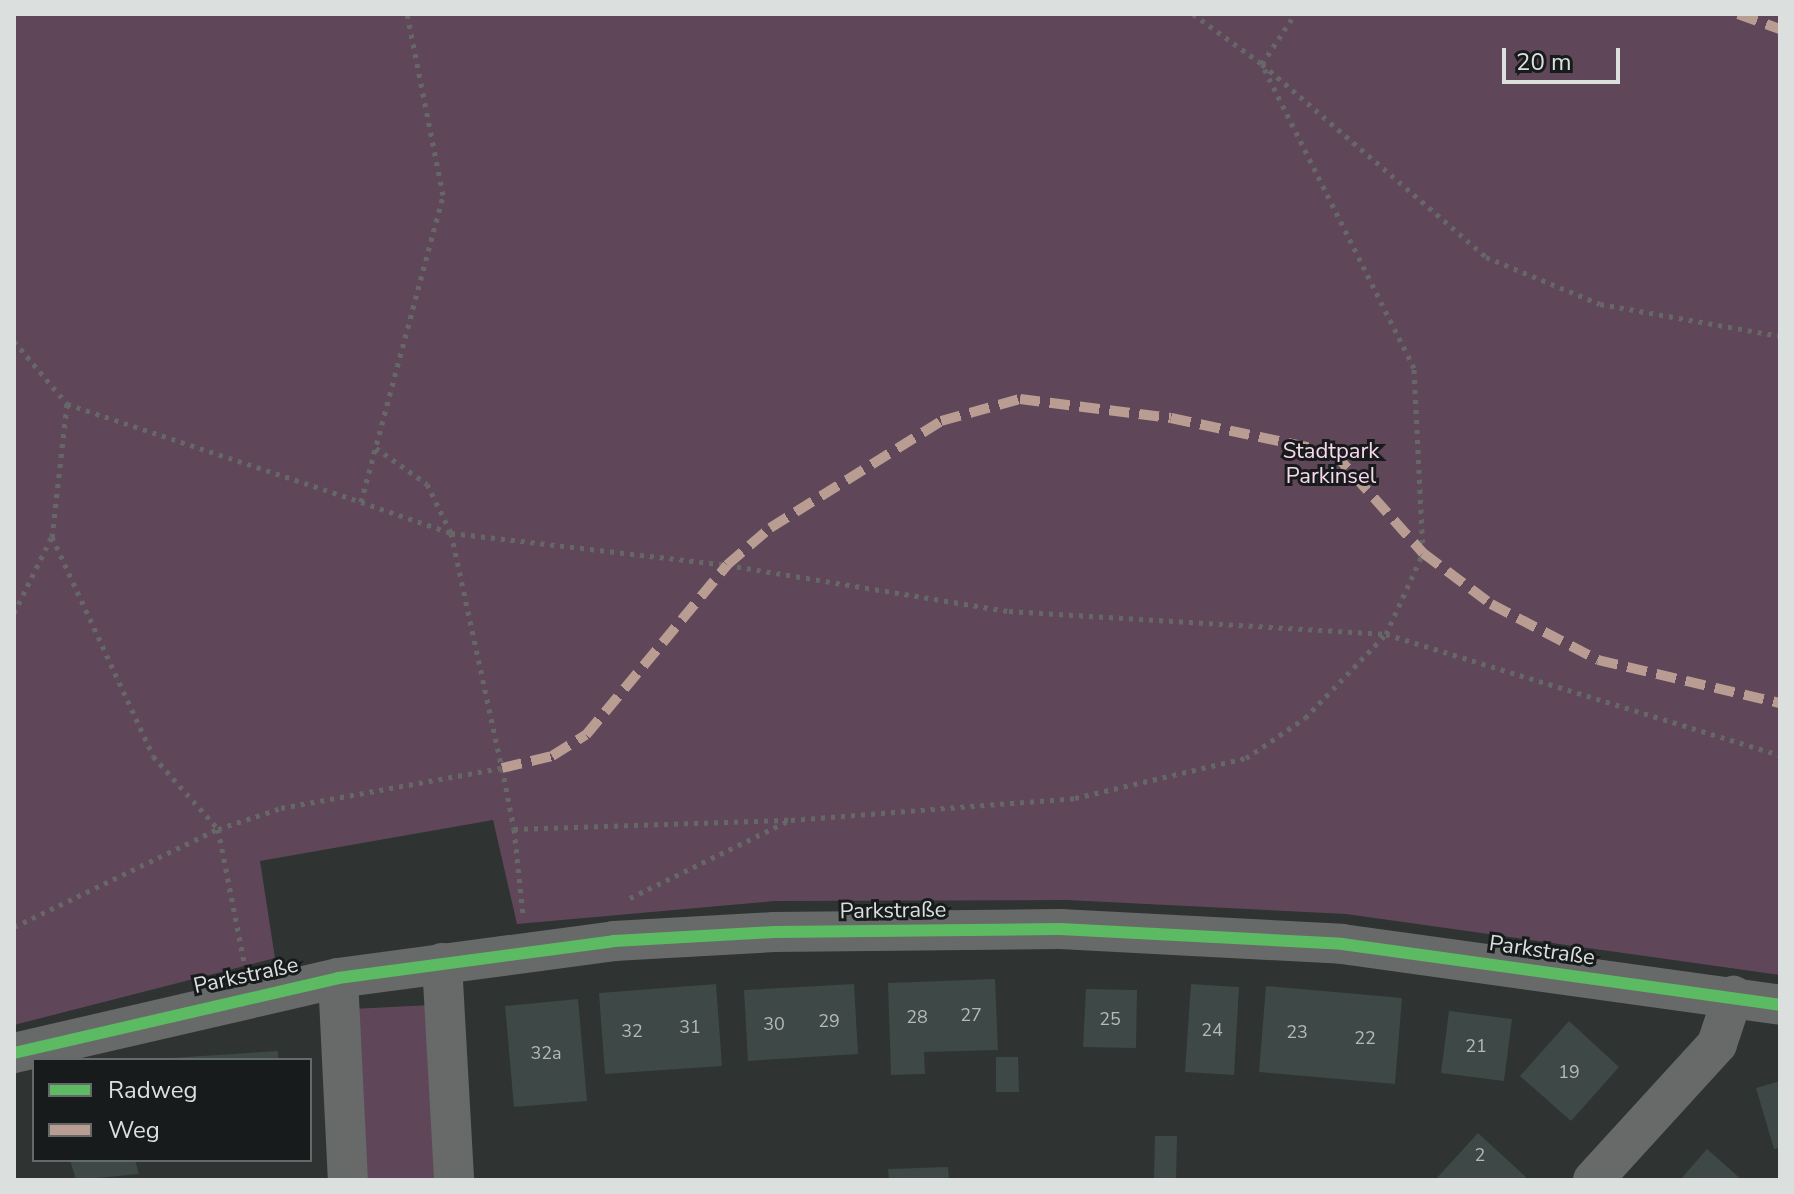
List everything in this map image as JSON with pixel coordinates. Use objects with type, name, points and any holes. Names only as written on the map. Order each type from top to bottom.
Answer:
[{"type":"street","name":"Parkstraße","points":[[14,1053],[249,994],[527,950],[614,941],[1060,929],[1342,944],[1733,996],[1780,1005]]},
{"type":"street","points":[[442,963],[454,1180]]},
{"type":"street","points":[[338,978],[348,1180]]},
{"type":"street","points":[[1593,1180],[1717,1044],[1733,996]]},
{"type":"path","points":[[361,502],[443,195],[407,14]]},
{"type":"path","points":[[1193,14],[1262,64],[1486,257],[1600,304],[1780,336]]},
{"type":"path","points":[[1262,64],[1295,14]]},
{"type":"path","points":[[514,829],[791,820],[1075,798],[1246,758],[1343,687],[1386,634],[1423,553],[1414,368],[1262,64]]},
{"type":"path","points":[[14,341],[67,404],[451,533],[727,565],[1009,611],[1386,634],[1780,755]]},
{"type":"path","points":[[14,613],[52,537],[67,404]]},
{"type":"path","points":[[376,448],[427,484],[451,533],[514,829],[527,950]]},
{"type":"path","points":[[52,537],[153,756],[218,829],[249,994]]},
{"type":"path","points":[[14,927],[218,829],[281,808],[502,768]]},
{"type":"path","points":[[614,941],[611,907],[791,820]]},
{"type":"green space","name":"Stadtpark Parkinsel","points":[[14,14],[1780,14],[1780,975],[1346,914],[1067,900],[775,901],[517,924],[493,820],[260,861],[275,958],[14,1025]]},
{"type":"green space","points":[[431,1005],[440,1180],[361,1180],[352,1009]]},
{"type":"building","points":[[995,979],[998,1050],[924,1052],[925,1074],[891,1075],[888,983]]},
{"type":"building","points":[[716,984],[722,1066],[605,1074],[599,993]]},
{"type":"building","points":[[854,984],[858,1054],[748,1061],[744,990]]},
{"type":"building","points":[[1191,984],[1239,987],[1234,1075],[1185,1072]]},
{"type":"building","points":[[1266,986],[1402,998],[1395,1084],[1259,1072]]},
{"type":"building","points":[[1086,989],[1137,990],[1136,1048],[1083,1047]]},
{"type":"building","points":[[578,999],[587,1101],[514,1107],[505,1006]]},
{"type":"building","points":[[1449,1011],[1512,1019],[1504,1081],[1441,1073]]},
{"type":"building","points":[[1569,1021],[1619,1067],[1571,1121],[1520,1076]]},
{"type":"building","points":[[278,1051],[278,1058],[170,1058]]},
{"type":"building","points":[[996,1057],[1018,1057],[1019,1092],[996,1092]]},
{"type":"building","points":[[1780,1081],[1780,1148],[1774,1149],[1756,1088]]},
{"type":"building","points":[[1478,1133],[1526,1177],[1523,1180],[1435,1180]]},
{"type":"building","points":[[1155,1136],[1177,1136],[1176,1179],[1154,1179]]},
{"type":"building","points":[[1707,1149],[1742,1180],[1680,1180]]},
{"type":"building","points":[[71,1162],[136,1162],[139,1174],[76,1180]]},
{"type":"building","points":[[948,1167],[949,1180],[889,1180],[888,1169]]},
{"type":"marked path","points":[[1738,14],[1780,29]]},
{"type":"marked path","points":[[502,768],[552,756],[586,735],[727,565],[770,528],[941,421],[1020,399],[1171,418],[1334,453],[1423,553],[1491,604],[1598,660],[1780,703]]},
{"type":"cycle path","points":[[14,1053],[338,978],[614,941],[774,932],[1060,929],[1342,944],[1780,1005]]}]
